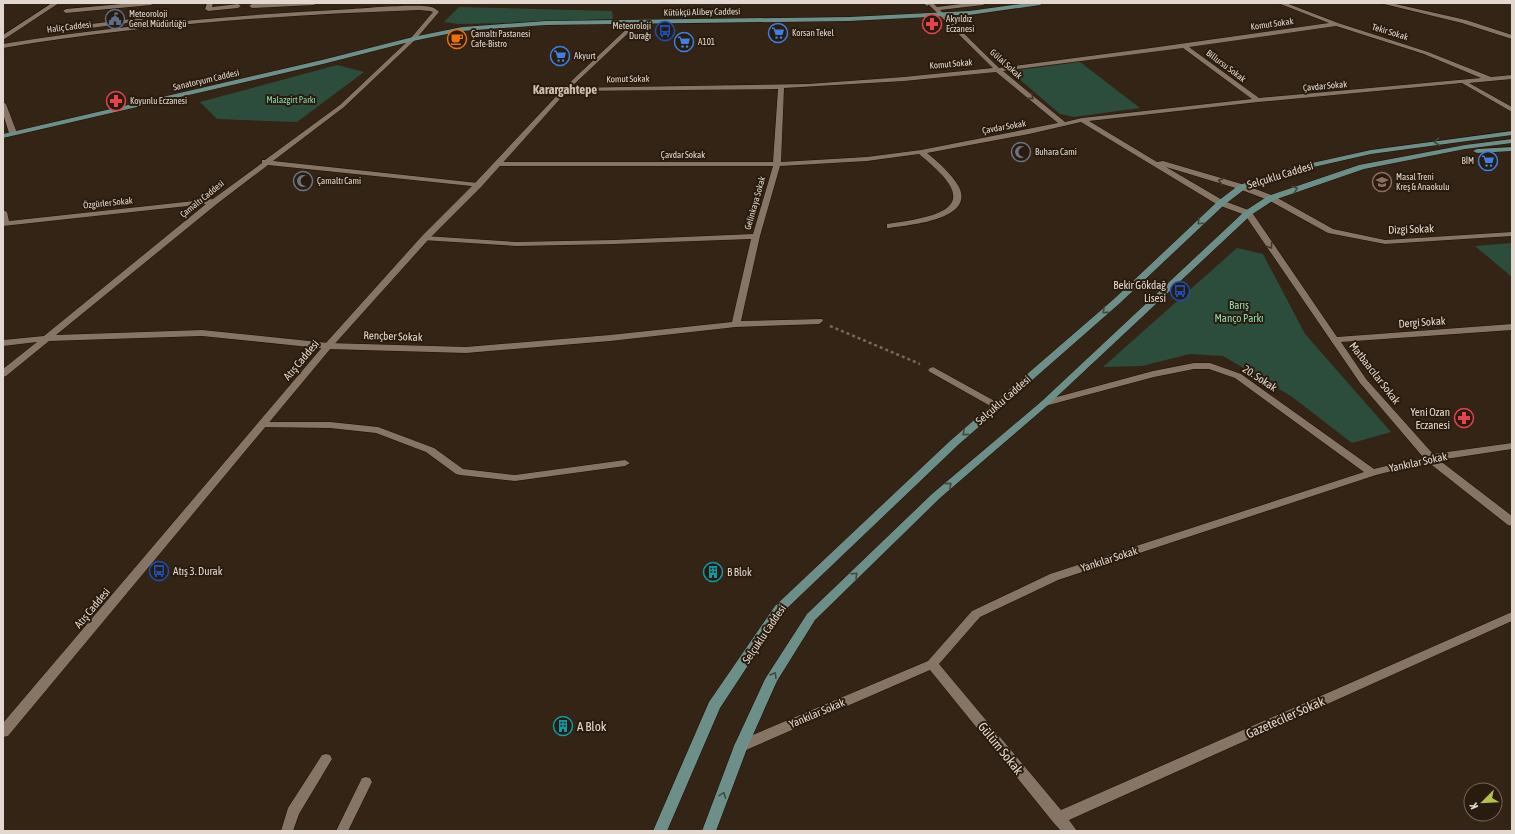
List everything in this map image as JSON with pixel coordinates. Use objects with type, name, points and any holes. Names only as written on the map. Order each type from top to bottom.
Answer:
[{"type":"main road","name":"Kütükçü Alibey Caddesi","points":[[413,39],[470,29],[546,23],[849,19],[968,13],[1040,3]]},
{"type":"main road","name":"Sanatoryum Caddesi","points":[[3,136],[315,64],[413,39]]},
{"type":"main road","points":[[1476,137],[1498,130],[1512,128]]},
{"type":"main road","points":[[1476,137],[1512,133]]},
{"type":"main road","name":"Selçuklu Caddesi","points":[[660,831],[714,706],[759,640],[778,609],[948,448],[1117,300],[1220,203],[1242,187],[1294,170],[1371,152],[1476,137]]},
{"type":"main road","points":[[1441,151],[1512,141]]},
{"type":"main road","points":[[1441,151],[1512,149]]},
{"type":"main road","name":"Selçuklu Caddesi","points":[[709,831],[741,746],[771,679],[811,617],[936,496],[1045,403],[1248,213],[1271,198],[1362,167],[1441,151]]},
{"type":"street","points":[[3,38],[56,3]]},
{"type":"street","points":[[66,11],[151,3]]},
{"type":"street","points":[[210,3],[208,9],[239,5]]},
{"type":"street","points":[[249,17],[252,5],[314,3]]},
{"type":"street","name":"Gülal Sokak","points":[[927,3],[997,69],[1063,124]]},
{"type":"street","points":[[935,9],[983,3]]},
{"type":"street","name":"Tekir Sokak","points":[[1281,3],[1336,24],[1426,53],[1492,80]]},
{"type":"street","points":[[1383,3],[1442,16],[1493,30],[1512,37]]},
{"type":"street","points":[[232,18],[239,5]]},
{"type":"street","name":"Haliç Caddesi","points":[[3,46],[133,28],[232,18],[389,9],[432,9],[436,12],[413,39]]},
{"type":"street","points":[[83,26],[140,20],[133,28]]},
{"type":"street","name":"Atış Caddesi","points":[[3,732],[328,346],[425,238],[478,185],[566,89],[637,22]]},
{"type":"street","name":"Komut Sokak","points":[[566,89],[781,87],[843,84],[997,69],[1336,24]]},
{"type":"street","name":"Çamaltı Caddesi","points":[[3,374],[215,201],[265,162],[342,106],[413,39]]},
{"type":"street","name":"Billursu Sokak","points":[[1183,45],[1258,100]]},
{"type":"street","name":"Çavdar Sokak","points":[[497,164],[777,164],[867,159],[921,152],[1029,132],[1082,120],[1258,100],[1512,78]]},
{"type":"street","points":[[1465,82],[1512,110]]},
{"type":"street","name":"Gelinkaya Sokak","points":[[736,324],[756,236],[777,164],[781,87]]},
{"type":"street","points":[[3,104],[13,133]]},
{"type":"street","points":[[1082,120],[1220,203],[1248,213]]},
{"type":"street","points":[[890,226],[948,213],[958,197],[955,188],[944,172],[921,152]]},
{"type":"street","name":"Dizgi Sokak","points":[[1147,159],[1242,187],[1271,198],[1331,230],[1385,242],[1512,234]]},
{"type":"street","points":[[265,162],[478,185]]},
{"type":"street","name":"Özgürler Sokak","points":[[4,224],[215,201]]},
{"type":"street","points":[[3,212],[4,224]]},
{"type":"street","name":"Matbaacılar Sokak","points":[[1248,213],[1363,381],[1430,458],[1512,522]]},
{"type":"street","points":[[425,238],[516,244],[614,242],[756,236]]},
{"type":"street","name":"Rençber Sokak","points":[[3,343],[48,338],[202,333],[328,346],[466,350],[610,338],[736,324],[819,321]]},
{"type":"street","name":"Dergi Sokak","points":[[1334,340],[1512,327]]},
{"type":"street","name":"20. Sokak","points":[[1045,403],[1153,374],[1194,366],[1210,366],[1238,376],[1372,473]]},
{"type":"street","points":[[933,370],[997,406]]},
{"type":"street","points":[[263,424],[330,425],[378,430],[430,450],[460,472],[515,478],[625,463]]},
{"type":"street","name":"Yankılar Sokak","points":[[741,746],[932,664],[976,614],[1054,577],[1372,473],[1430,458],[1512,446]]},
{"type":"street","name":"Gazeteciler Sokak","points":[[1058,818],[1512,616]]},
{"type":"street","name":"Gülüm Sokak","points":[[932,664],[1070,831]]},
{"type":"lane","points":[[287,831],[293,812],[326,759]]},
{"type":"lane","points":[[342,831],[366,782]]},
{"type":"path","points":[[819,321],[933,370]]},
{"type":"green space","points":[[459,7],[612,11],[613,19],[459,24],[444,22]]},
{"type":"green space","points":[[1080,62],[1140,108],[1074,117],[1060,114],[1010,71]]},
{"type":"green space","name":"Malazgirt Parkı","points":[[337,65],[364,72],[297,122],[217,119],[200,102]]},
{"type":"green space","points":[[1512,243],[1512,277],[1475,246]]},
{"type":"green space","name":"Barış Manço Parkı","points":[[1237,248],[1263,254],[1305,334],[1391,432],[1352,443],[1291,396],[1223,356],[1190,354],[1142,366],[1103,367]]},
{"type":"place","name":"Meteoroloji Genel Müdürlüğü","points":[[115,19]]},
{"type":"place","name":"Akyıldız Eczanesi","points":[[932,24]]},
{"type":"place","name":"Meteoroloji Durağı","points":[[665,31]]},
{"type":"place","name":"Korsan Tekel","points":[[778,33]]},
{"type":"place","name":"Çamaltı Pastanesi Cafe-Bistro","points":[[457,39]]},
{"type":"place","name":"A101","points":[[684,42]]},
{"type":"place","name":"Akyurt","points":[[560,56]]},
{"type":"place","name":"Koyunlu Eczanesi","points":[[116,101]]},
{"type":"place","name":"Buhara Cami","points":[[1021,152]]},
{"type":"place","name":"BİM","points":[[1488,161]]},
{"type":"place","name":"Çamaltı Cami","points":[[303,181]]},
{"type":"place","name":"Masal Treni Kreş & Anaokulu","points":[[1382,182]]},
{"type":"place","name":"Bekir Gökdağ Lisesi","points":[[1180,291]]},
{"type":"place","name":"Yeni Ozan Eczanesi","points":[[1464,418]]},
{"type":"place","name":"Atış 3. Durak","points":[[159,571]]},
{"type":"place","name":"B Blok","points":[[713,572]]},
{"type":"place","name":"A Blok","points":[[563,726]]},
{"type":"district","name":"Karargahtepe","points":[[565,89]]}]
